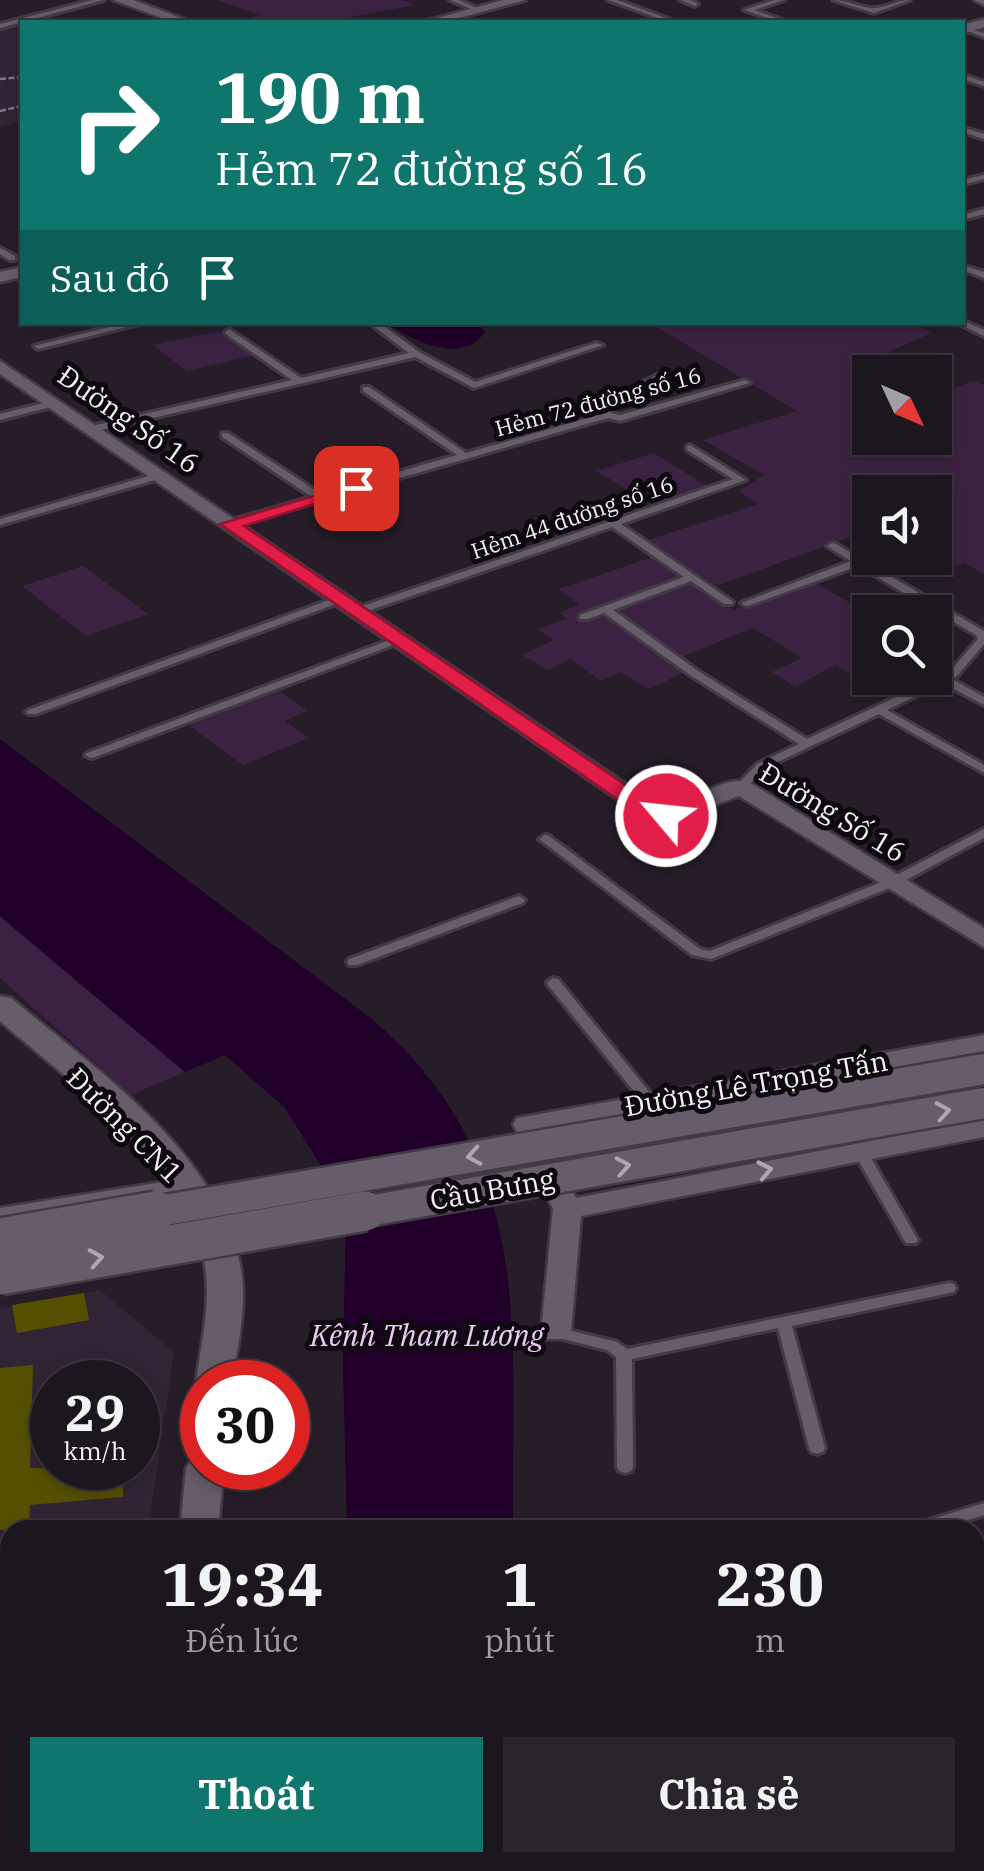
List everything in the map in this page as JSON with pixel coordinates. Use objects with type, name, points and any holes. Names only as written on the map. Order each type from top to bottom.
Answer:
[{"type":"main road","name":"Đường CN1","points":[[0,1005],[144,1136],[186,1187],[208,1223],[222,1260],[224,1302],[217,1360]]},
{"type":"main road","name":"Cầu Bưng","points":[[0,1238],[984,1069]]},
{"type":"main road","name":"Cầu Bưng","points":[[0,1275],[984,1104]]},
{"type":"main road","points":[[200,1520],[204,1490]]},
{"type":"street","points":[[120,0],[179,20]]},
{"type":"street","points":[[438,20],[520,0]]},
{"type":"street","name":"Đường Số 16","points":[[0,366],[651,812],[674,814],[741,787],[984,939]]},
{"type":"street","name":"Đường Lê Trọng Tấn","points":[[566,1209],[528,1124],[984,1043]]},
{"type":"street","points":[[556,1332],[566,1209],[984,1128]]},
{"type":"street","points":[[0,1218],[186,1187]]},
{"type":"lane","points":[[23,20],[101,0]]},
{"type":"lane","points":[[453,0],[478,10]]},
{"type":"lane","points":[[611,0],[668,20]]},
{"type":"lane","points":[[683,0],[696,4]]},
{"type":"lane","points":[[836,0],[874,11],[907,0]]},
{"type":"lane","points":[[773,1],[747,10],[778,20]]},
{"type":"lane","points":[[0,250],[12,258],[0,262]]},
{"type":"lane","points":[[38,346],[129,325]]},
{"type":"lane","points":[[376,325],[416,354],[474,385],[599,345]]},
{"type":"lane","points":[[229,332],[299,381]]},
{"type":"lane","points":[[92,429],[416,354]]},
{"type":"lane","points":[[608,415],[602,407],[657,378]]},
{"type":"lane","name":"Hẻm 72 đường số 16","points":[[230,524],[608,415],[620,418],[745,383]]},
{"type":"lane","points":[[366,389],[466,457]]},
{"type":"lane","points":[[0,417],[54,403]]},
{"type":"lane","points":[[225,435],[320,498]]},
{"type":"lane","name":"Hẻm 44 đường số 16","points":[[32,712],[349,605],[614,524],[741,480],[690,448]]},
{"type":"lane","points":[[0,522],[159,476]]},
{"type":"lane","points":[[614,524],[728,602]]},
{"type":"lane","points":[[832,546],[852,558]]},
{"type":"lane","points":[[746,603],[852,565]]},
{"type":"lane","points":[[882,575],[982,632],[983,639],[952,674]]},
{"type":"lane","points":[[584,617],[693,577]]},
{"type":"lane","points":[[606,610],[694,674],[807,744]]},
{"type":"lane","points":[[91,755],[400,639]]},
{"type":"lane","points":[[952,684],[984,702]]},
{"type":"lane","points":[[741,787],[758,768],[912,695]]},
{"type":"lane","points":[[880,710],[984,770]]},
{"type":"lane","points":[[545,839],[703,954],[719,954],[892,882],[984,833]]},
{"type":"lane","points":[[353,962],[519,900]]},
{"type":"lane","points":[[553,982],[650,1102]]},
{"type":"lane","points":[[860,1151],[911,1240]]},
{"type":"lane","points":[[556,1332],[612,1346],[624,1355],[949,1288]]},
{"type":"lane","points":[[784,1322],[817,1448]]},
{"type":"lane","points":[[624,1355],[625,1467]]},
{"type":"lane","points":[[948,1520],[984,1509]]},
{"type":"path","points":[[6,81],[20,78]]},
{"type":"path","points":[[0,79],[17,86]]},
{"type":"shaded area","points":[[217,0],[403,0],[415,5],[336,20],[242,20],[259,15]]},
{"type":"shaded area","points":[[20,25],[20,122],[0,127],[0,30]]},
{"type":"shaded area","points":[[653,325],[913,325],[932,333],[881,355],[852,355],[852,455],[952,455],[952,389],[972,381],[984,385],[984,574],[964,563],[952,567],[952,475],[852,475],[852,537],[716,586],[648,540],[758,504],[739,491],[764,475],[703,440],[797,411]]},
{"type":"shaded area","points":[[219,331],[255,355],[187,371],[153,345]]},
{"type":"shaded area","points":[[654,453],[707,486],[651,505],[597,471]]},
{"type":"shaded area","points":[[655,556],[683,576],[578,615],[585,620],[603,614],[685,672],[649,689],[620,672],[601,681],[571,659],[548,670],[522,655],[554,640],[537,629],[567,619],[560,612],[580,605],[559,589]]},
{"type":"shaded area","points":[[83,566],[148,614],[86,636],[22,586]]},
{"type":"shaded area","points":[[691,580],[734,610],[812,581],[852,604],[852,675],[835,665],[795,687],[772,672],[802,658],[753,628],[679,658],[612,610]]},
{"type":"shaded area","points":[[277,689],[307,711],[285,721],[309,738],[243,765],[187,724]]},
{"type":"shaded area","points":[[0,917],[185,1072],[131,1095],[0,978]]},
{"type":"shaded area","points":[[100,1290],[174,1352],[160,1448],[160,1360],[30,1360],[30,1490],[154,1490],[149,1520],[0,1520],[0,1308]]},
{"type":"water","points":[[390,325],[479,325],[485,332],[463,348],[450,349],[409,336]]},
{"type":"water","name":"Kênh Tham Lương","points":[[0,739],[368,1016],[423,1071],[463,1129],[488,1189],[504,1252],[514,1385],[513,1520],[347,1520],[343,1367],[346,1206],[285,1108],[225,1055],[185,1072],[0,916]]},
{"type":"building","points":[[84,1293],[89,1320],[17,1333],[12,1305]]},
{"type":"building","points":[[30,1365],[30,1490],[123,1490],[123,1497],[30,1505],[29,1520],[0,1520],[0,1368]]},
{"type":"route","points":[[356,488],[230,524],[651,812],[666,816]]}]
